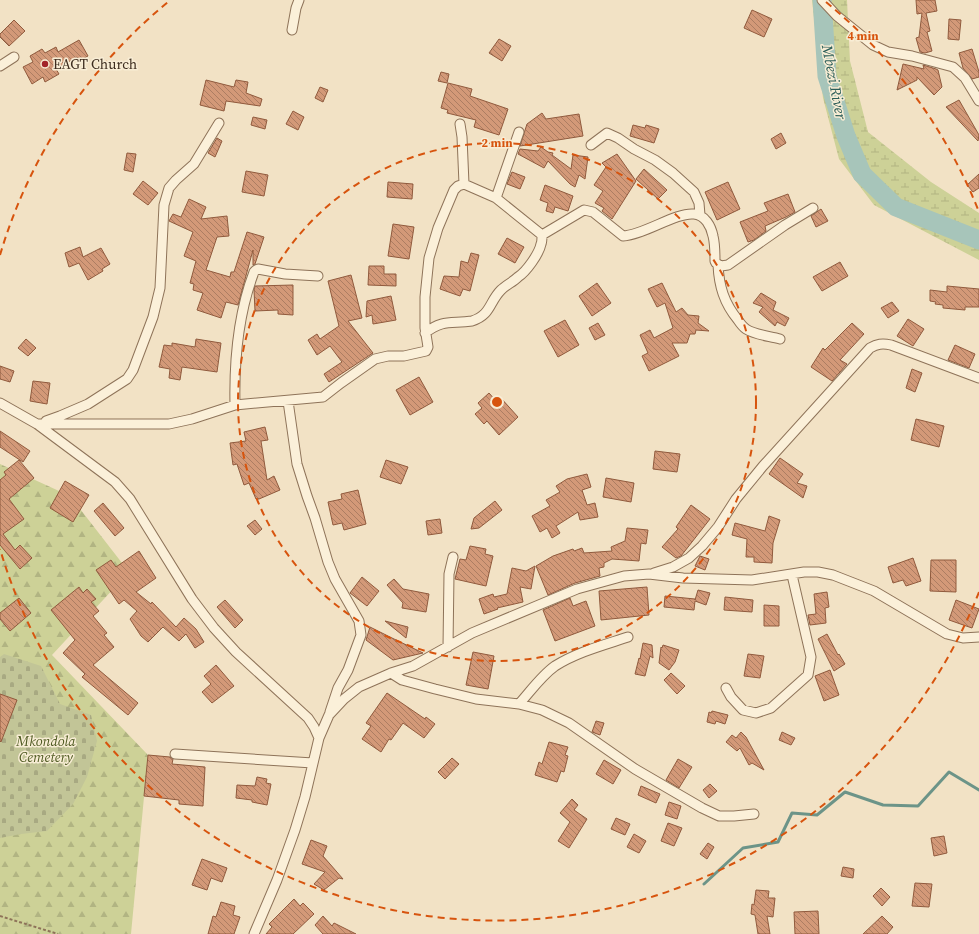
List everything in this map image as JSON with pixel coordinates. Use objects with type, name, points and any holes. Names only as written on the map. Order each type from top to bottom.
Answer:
[{"type":"street","points":[[292,30],[299,0]]},
{"type":"street","points":[[822,0],[837,16],[873,44],[888,52],[912,56],[953,67],[965,78],[979,101]]},
{"type":"street","points":[[0,66],[14,57]]},
{"type":"street","points":[[37,424],[88,404],[127,379],[133,370],[158,302],[164,205],[169,188],[194,164],[219,123]]},
{"type":"street","points":[[460,124],[463,149],[464,184]]},
{"type":"street","points":[[496,198],[519,132]]},
{"type":"street","points":[[591,145],[606,133],[618,138],[634,150],[655,160],[673,173],[694,192],[699,203],[700,215]]},
{"type":"street","points":[[37,424],[170,424],[192,419],[235,405],[323,397],[375,359],[388,356],[404,356],[426,351],[428,347],[425,334],[425,297],[429,258],[438,228],[454,190],[458,186],[464,184],[496,198],[542,235]]},
{"type":"street","points":[[718,265],[728,265],[779,229],[813,208]]},
{"type":"street","points":[[542,235],[584,210],[593,212],[623,236],[645,230],[680,216],[693,213],[700,215],[709,225],[713,236],[715,261],[718,265],[723,298],[729,310],[746,329],[780,339]]},
{"type":"street","points":[[425,334],[440,323],[472,321],[477,320],[485,314],[491,307],[500,290],[520,276],[528,268],[541,244],[542,235]]},
{"type":"street","points":[[235,405],[234,373],[237,346],[242,314],[254,272],[258,269],[285,274],[318,276]]},
{"type":"street","points":[[649,574],[672,568],[689,558],[702,546],[718,527],[736,499],[763,466],[870,348],[875,345],[882,343],[891,344],[979,378]]},
{"type":"street","points":[[254,934],[277,880],[306,797],[319,738],[338,688],[348,670],[361,635],[359,621],[335,578],[328,562],[316,518],[297,464],[288,400]]},
{"type":"street","points":[[0,403],[37,424],[115,482],[130,499],[192,599],[214,628],[257,672],[308,718],[319,738]]},
{"type":"street","points":[[448,647],[449,574],[453,557]]},
{"type":"street","points":[[329,715],[344,699],[359,687],[391,673],[413,666],[472,634],[577,589],[624,576],[649,574],[739,581],[759,580],[804,572],[818,572],[833,575],[874,591],[947,634],[963,638],[979,637]]},
{"type":"street","points":[[726,688],[731,697],[743,710],[756,713],[771,708],[808,675],[811,657],[792,575]]},
{"type":"street","points":[[519,704],[555,666],[584,652],[628,637]]},
{"type":"street","points":[[391,673],[402,680],[435,689],[476,699],[519,704],[542,710],[569,723],[635,769],[702,808],[719,816],[754,814]]},
{"type":"street","points":[[175,754],[313,763]]},
{"type":"path","points":[[0,916],[58,934]]},
{"type":"green space","points":[[812,0],[847,0],[850,61],[868,132],[931,182],[979,213],[979,260],[874,205],[839,159],[823,98]]},
{"type":"green space","points":[[0,464],[70,496],[129,572],[52,655],[148,755],[131,934],[0,934]]},
{"type":"green space","name":"Mkondola Cemetery","points":[[4,654],[41,666],[60,704],[91,715],[97,741],[87,777],[73,804],[47,831],[0,838],[0,657]]},
{"type":"building","points":[[916,0],[935,0],[937,11],[926,13],[930,31],[927,32],[932,51],[925,53],[920,52],[916,38],[919,37],[922,13],[917,14]]},
{"type":"building","points":[[752,10],[772,19],[764,37],[744,28]]},
{"type":"building","points":[[949,19],[961,20],[959,40],[948,39]]},
{"type":"building","points":[[14,20],[25,31],[9,46],[0,37],[0,34]]},
{"type":"building","points":[[499,39],[511,46],[502,61],[489,53]]},
{"type":"building","points":[[79,40],[88,56],[79,61],[77,57],[56,69],[59,74],[45,82],[43,77],[32,84],[23,67],[33,62],[30,56],[42,49],[45,53],[56,47],[58,52]]},
{"type":"building","points":[[972,49],[979,72],[979,77],[972,79],[963,68],[959,53]]},
{"type":"building","points":[[903,64],[924,69],[923,65],[938,70],[942,87],[934,95],[917,77],[917,80],[897,90]]},
{"type":"building","points":[[441,72],[449,74],[447,83],[438,81]]},
{"type":"building","points":[[206,80],[234,87],[236,80],[248,82],[246,93],[262,99],[260,106],[226,101],[224,111],[200,105]]},
{"type":"building","points":[[448,83],[472,89],[470,96],[508,109],[499,135],[474,127],[476,120],[447,113],[448,110],[441,108]]},
{"type":"building","points":[[320,87],[328,90],[323,102],[315,98]]},
{"type":"building","points":[[959,100],[979,135],[978,141],[946,107]]},
{"type":"building","points":[[293,111],[304,117],[298,130],[286,124]]},
{"type":"building","points":[[542,113],[546,119],[579,114],[583,136],[520,146],[527,124]]},
{"type":"building","points":[[253,117],[267,120],[265,129],[251,125]]},
{"type":"building","points":[[633,125],[645,128],[646,125],[659,129],[654,143],[630,136]]},
{"type":"building","points":[[781,133],[786,143],[776,149],[771,139]]},
{"type":"building","points":[[217,138],[222,141],[215,157],[208,153]]},
{"type":"building","points":[[541,147],[548,152],[553,153],[552,155],[571,169],[573,155],[588,157],[585,179],[579,175],[575,187],[570,184],[548,161],[544,168],[518,154],[520,149],[538,151]]},
{"type":"building","points":[[127,153],[136,154],[133,172],[124,170]]},
{"type":"building","points":[[617,154],[636,181],[612,219],[602,211],[604,208],[595,203],[603,191],[594,185],[606,167],[602,163]]},
{"type":"building","points":[[644,169],[667,190],[658,199],[636,179]]},
{"type":"building","points":[[246,171],[268,175],[264,196],[242,192]]},
{"type":"building","points":[[512,172],[525,177],[520,189],[507,184]]},
{"type":"building","points":[[979,174],[979,188],[973,192],[967,185]]},
{"type":"building","points":[[143,181],[158,193],[148,205],[133,194]]},
{"type":"building","points":[[388,182],[413,184],[412,199],[387,197]]},
{"type":"building","points":[[728,182],[740,209],[717,220],[705,192]]},
{"type":"building","points":[[545,185],[573,196],[568,211],[555,207],[553,213],[546,211],[548,203],[540,200]]},
{"type":"building","points":[[788,194],[795,212],[765,226],[766,231],[754,240],[748,242],[740,222],[768,211],[764,203]]},
{"type":"building","points":[[189,199],[206,207],[201,219],[227,216],[229,236],[217,237],[206,270],[230,277],[231,272],[234,272],[247,232],[264,237],[255,264],[253,265],[253,250],[238,305],[226,302],[221,318],[197,310],[203,293],[193,290],[194,284],[190,283],[196,261],[184,256],[193,232],[169,221],[173,214],[181,217]]},
{"type":"building","points":[[821,209],[828,221],[816,227],[811,216]]},
{"type":"building","points":[[393,224],[414,227],[409,259],[388,256]]},
{"type":"building","points":[[507,238],[524,247],[515,263],[498,254]]},
{"type":"building","points":[[80,247],[83,257],[101,248],[110,264],[102,269],[103,271],[88,280],[79,263],[69,267],[65,253]]},
{"type":"building","points":[[471,253],[479,255],[470,291],[463,289],[460,296],[440,289],[444,276],[459,277],[461,261],[468,263]]},
{"type":"building","points":[[840,262],[848,276],[822,291],[813,277]]},
{"type":"building","points":[[369,266],[384,266],[384,274],[396,274],[396,286],[368,285]]},
{"type":"building","points":[[351,275],[362,318],[348,321],[373,353],[329,382],[324,374],[342,362],[330,346],[317,355],[308,340],[317,334],[320,339],[339,326],[328,281]]},
{"type":"building","points":[[597,283],[611,303],[592,316],[579,296]]},
{"type":"building","points":[[662,283],[676,312],[682,308],[688,315],[699,316],[698,323],[709,331],[696,330],[695,334],[690,334],[687,343],[672,343],[679,356],[649,371],[642,356],[648,353],[640,335],[650,330],[654,338],[673,328],[665,303],[657,307],[648,289]]},
{"type":"building","points":[[293,285],[293,315],[278,314],[278,310],[255,311],[255,286]]},
{"type":"building","points":[[947,286],[979,289],[979,307],[965,307],[965,310],[943,308],[943,305],[935,304],[936,302],[930,301],[930,290],[947,292]]},
{"type":"building","points":[[761,293],[776,302],[773,310],[789,318],[785,326],[777,322],[775,326],[759,312],[763,307],[753,303]]},
{"type":"building","points":[[391,296],[396,320],[373,324],[372,315],[366,317],[367,301]]},
{"type":"building","points":[[892,302],[899,311],[888,318],[881,308]]},
{"type":"building","points":[[908,319],[924,329],[913,346],[897,336]]},
{"type":"building","points":[[565,320],[579,345],[558,357],[544,331]]},
{"type":"building","points":[[598,323],[605,335],[595,340],[589,328]]},
{"type":"building","points":[[852,323],[864,334],[840,360],[847,364],[832,381],[811,367],[823,348],[825,350]]},
{"type":"building","points":[[26,339],[36,348],[28,356],[18,348]]},
{"type":"building","points":[[196,339],[221,343],[217,372],[182,367],[180,380],[169,378],[170,369],[159,367],[164,345],[172,346],[172,343],[195,347]]},
{"type":"building","points":[[955,345],[975,354],[969,368],[948,360]]},
{"type":"building","points":[[0,366],[14,371],[10,382],[0,379]]},
{"type":"building","points":[[912,369],[922,373],[915,392],[906,388]]},
{"type":"building","points":[[419,377],[433,402],[410,415],[396,390]]},
{"type":"building","points":[[33,381],[50,383],[47,404],[30,401]]},
{"type":"building","points":[[489,393],[496,401],[500,397],[518,417],[499,435],[487,421],[484,424],[475,414],[482,408],[478,403]]},
{"type":"building","points":[[916,419],[944,426],[939,447],[911,440]]},
{"type":"building","points":[[265,427],[268,440],[261,441],[267,480],[274,476],[280,490],[256,499],[249,483],[244,485],[237,464],[233,465],[230,443],[246,441],[244,432]]},
{"type":"building","points":[[0,431],[30,451],[23,462],[0,447]]},
{"type":"building","points":[[655,451],[680,454],[677,472],[653,469]]},
{"type":"building","points":[[780,458],[803,474],[797,483],[807,486],[803,498],[769,474]]},
{"type":"building","points":[[19,460],[34,478],[9,499],[24,519],[3,534],[15,550],[20,545],[32,558],[20,569],[0,545],[0,480],[6,475],[4,472]]},
{"type":"building","points":[[386,460],[408,467],[401,484],[380,477]]},
{"type":"building","points":[[587,474],[591,487],[582,490],[587,505],[595,503],[598,517],[580,520],[578,512],[556,526],[560,533],[552,538],[547,528],[540,532],[532,516],[550,506],[546,500],[560,492],[556,486],[567,479]]},
{"type":"building","points":[[606,478],[634,483],[631,502],[603,497]]},
{"type":"building","points":[[65,481],[89,495],[73,522],[50,508]]},
{"type":"building","points":[[358,490],[366,524],[344,530],[342,523],[333,525],[328,502],[342,499],[341,494]]},
{"type":"building","points":[[495,501],[502,510],[479,528],[471,529],[474,518]]},
{"type":"building","points":[[103,503],[124,528],[115,536],[94,511]]},
{"type":"building","points":[[691,505],[710,519],[681,556],[676,558],[662,547],[678,529],[676,527]]},
{"type":"building","points":[[769,516],[780,520],[773,543],[772,563],[754,562],[754,557],[746,557],[747,539],[732,535],[735,523],[765,531]]},
{"type":"building","points":[[440,519],[442,533],[428,535],[426,521]]},
{"type":"building","points":[[255,520],[262,529],[255,535],[247,526]]},
{"type":"building","points":[[627,528],[648,530],[646,544],[641,543],[639,561],[612,559],[604,563],[604,567],[599,568],[600,576],[575,583],[548,595],[536,566],[553,556],[573,549],[574,551],[582,548],[584,553],[612,551],[611,547],[625,541]]},
{"type":"building","points":[[470,546],[486,549],[485,554],[493,556],[486,586],[455,579],[460,559],[466,560]]},
{"type":"building","points":[[139,551],[156,578],[136,592],[151,604],[152,602],[176,627],[184,618],[196,629],[204,642],[195,648],[186,634],[179,641],[163,627],[148,642],[141,636],[130,619],[137,611],[124,600],[119,604],[96,570],[111,560],[116,567]]},
{"type":"building","points":[[700,556],[709,559],[705,570],[695,566]]},
{"type":"building","points":[[913,558],[921,581],[906,586],[903,580],[893,583],[888,567]]},
{"type":"building","points":[[931,560],[956,560],[956,592],[930,591]]},
{"type":"building","points":[[535,566],[531,589],[520,587],[523,602],[497,608],[498,609],[484,614],[479,599],[493,594],[494,597],[507,594],[512,568],[526,571]]},
{"type":"building","points":[[362,577],[379,591],[367,606],[350,593]]},
{"type":"building","points":[[394,579],[403,589],[429,594],[426,612],[402,608],[403,603],[387,585]]},
{"type":"building","points":[[79,587],[83,593],[87,589],[96,599],[91,602],[99,611],[93,616],[107,633],[104,635],[114,647],[93,665],[138,703],[128,715],[82,677],[85,674],[63,653],[75,640],[51,610]]},
{"type":"building","points":[[647,587],[649,615],[601,620],[599,591]]},
{"type":"building","points":[[698,590],[710,593],[706,605],[695,601],[694,610],[664,607],[665,596],[695,600]]},
{"type":"building","points":[[827,592],[829,607],[825,608],[826,623],[810,625],[808,615],[816,614],[814,594]]},
{"type":"building","points":[[725,597],[753,600],[752,612],[724,610]]},
{"type":"building","points":[[19,598],[31,613],[10,631],[0,619],[0,613]]},
{"type":"building","points":[[570,598],[573,606],[586,601],[595,626],[555,641],[543,610]]},
{"type":"building","points":[[225,600],[243,620],[235,628],[217,607]]},
{"type":"building","points":[[956,600],[979,609],[972,628],[949,620]]},
{"type":"building","points":[[764,605],[779,606],[779,626],[764,626]]},
{"type":"building","points":[[385,621],[408,627],[406,638]]},
{"type":"building","points":[[370,627],[423,653],[393,660],[366,640]]},
{"type":"building","points":[[827,634],[838,655],[839,654],[845,664],[834,671],[818,639]]},
{"type":"building","points":[[643,643],[652,645],[653,658],[650,656],[645,676],[635,674]]},
{"type":"building","points":[[663,645],[679,650],[675,662],[669,670],[659,663],[661,647],[662,648]]},
{"type":"building","points":[[473,652],[494,656],[488,689],[466,685]]},
{"type":"building","points":[[748,654],[764,656],[760,678],[744,676]]},
{"type":"building","points":[[216,665],[234,686],[212,703],[202,692],[211,684],[204,676]]},
{"type":"building","points":[[830,670],[839,695],[824,701],[815,676]]},
{"type":"building","points":[[671,673],[685,686],[677,694],[664,680]]},
{"type":"building","points":[[387,693],[425,719],[426,717],[435,724],[424,738],[403,723],[391,740],[389,739],[381,752],[362,739],[371,726],[366,723]]},
{"type":"building","points":[[0,694],[17,700],[1,742],[0,741]]},
{"type":"building","points":[[712,711],[728,715],[725,724],[716,721],[715,724],[707,722],[709,712],[711,713]]},
{"type":"building","points":[[596,721],[604,723],[600,735],[592,732]]},
{"type":"building","points":[[741,732],[746,737],[764,770],[752,763],[749,765],[740,748],[737,751],[726,742],[732,735],[736,738]]},
{"type":"building","points":[[782,732],[795,738],[791,745],[779,740]]},
{"type":"building","points":[[549,742],[568,747],[565,755],[568,756],[564,772],[561,771],[557,782],[535,775],[539,762],[542,764]]},
{"type":"building","points":[[148,755],[170,757],[173,759],[172,764],[205,767],[203,806],[179,804],[179,800],[144,796]]},
{"type":"building","points":[[452,758],[459,764],[445,779],[438,772]]},
{"type":"building","points":[[678,759],[692,767],[679,788],[666,780]]},
{"type":"building","points":[[604,760],[621,770],[613,784],[596,774]]},
{"type":"building","points":[[257,777],[267,779],[266,783],[271,784],[267,805],[252,802],[252,800],[236,798],[237,785],[255,786]]},
{"type":"building","points":[[710,784],[717,791],[709,798],[703,790]]},
{"type":"building","points":[[641,786],[660,794],[656,803],[638,795]]},
{"type":"building","points":[[572,799],[578,805],[574,810],[587,819],[569,848],[558,841],[570,822],[560,813]]},
{"type":"building","points":[[669,802],[681,806],[677,819],[665,815]]},
{"type":"building","points":[[616,818],[630,824],[625,835],[611,829]]},
{"type":"building","points":[[668,823],[682,828],[674,846],[661,841]]},
{"type":"building","points":[[634,834],[646,841],[639,853],[627,847]]},
{"type":"building","points":[[944,836],[947,853],[934,856],[931,838]]},
{"type":"building","points":[[311,840],[327,846],[323,856],[343,879],[339,878],[324,890],[314,884],[325,872],[302,864]]},
{"type":"building","points":[[708,843],[714,847],[707,859],[700,854]]},
{"type":"building","points":[[202,859],[227,868],[222,882],[211,878],[207,890],[192,885]]},
{"type":"building","points":[[843,867],[854,869],[853,878],[841,876]]},
{"type":"building","points":[[915,883],[932,884],[929,907],[912,906]]},
{"type":"building","points":[[881,888],[890,897],[882,906],[873,896]]},
{"type":"building","points":[[756,890],[769,891],[768,898],[775,898],[773,917],[767,916],[770,934],[758,934],[755,915],[751,914]]},
{"type":"building","points":[[294,899],[300,906],[303,903],[314,914],[293,934],[266,934],[272,927],[269,924]]},
{"type":"building","points":[[221,902],[235,906],[233,915],[240,917],[234,934],[208,934],[213,916],[216,917]]},
{"type":"building","points":[[818,911],[819,934],[795,934],[794,912]]},
{"type":"building","points":[[323,916],[332,926],[334,923],[356,934],[323,934],[315,925]]},
{"type":"building","points":[[882,916],[893,927],[887,934],[863,934]]},
{"type":"waterway","name":"Mbezi River","points":[[822,0],[827,76],[846,136],[862,174],[896,207],[979,240]]},
{"type":"waterway","points":[[704,884],[743,848],[778,842],[792,813],[817,815],[845,792],[883,805],[918,806],[949,772],[979,790]]},
{"type":"place","name":"EAGT Church","points":[[45,64]]}]
